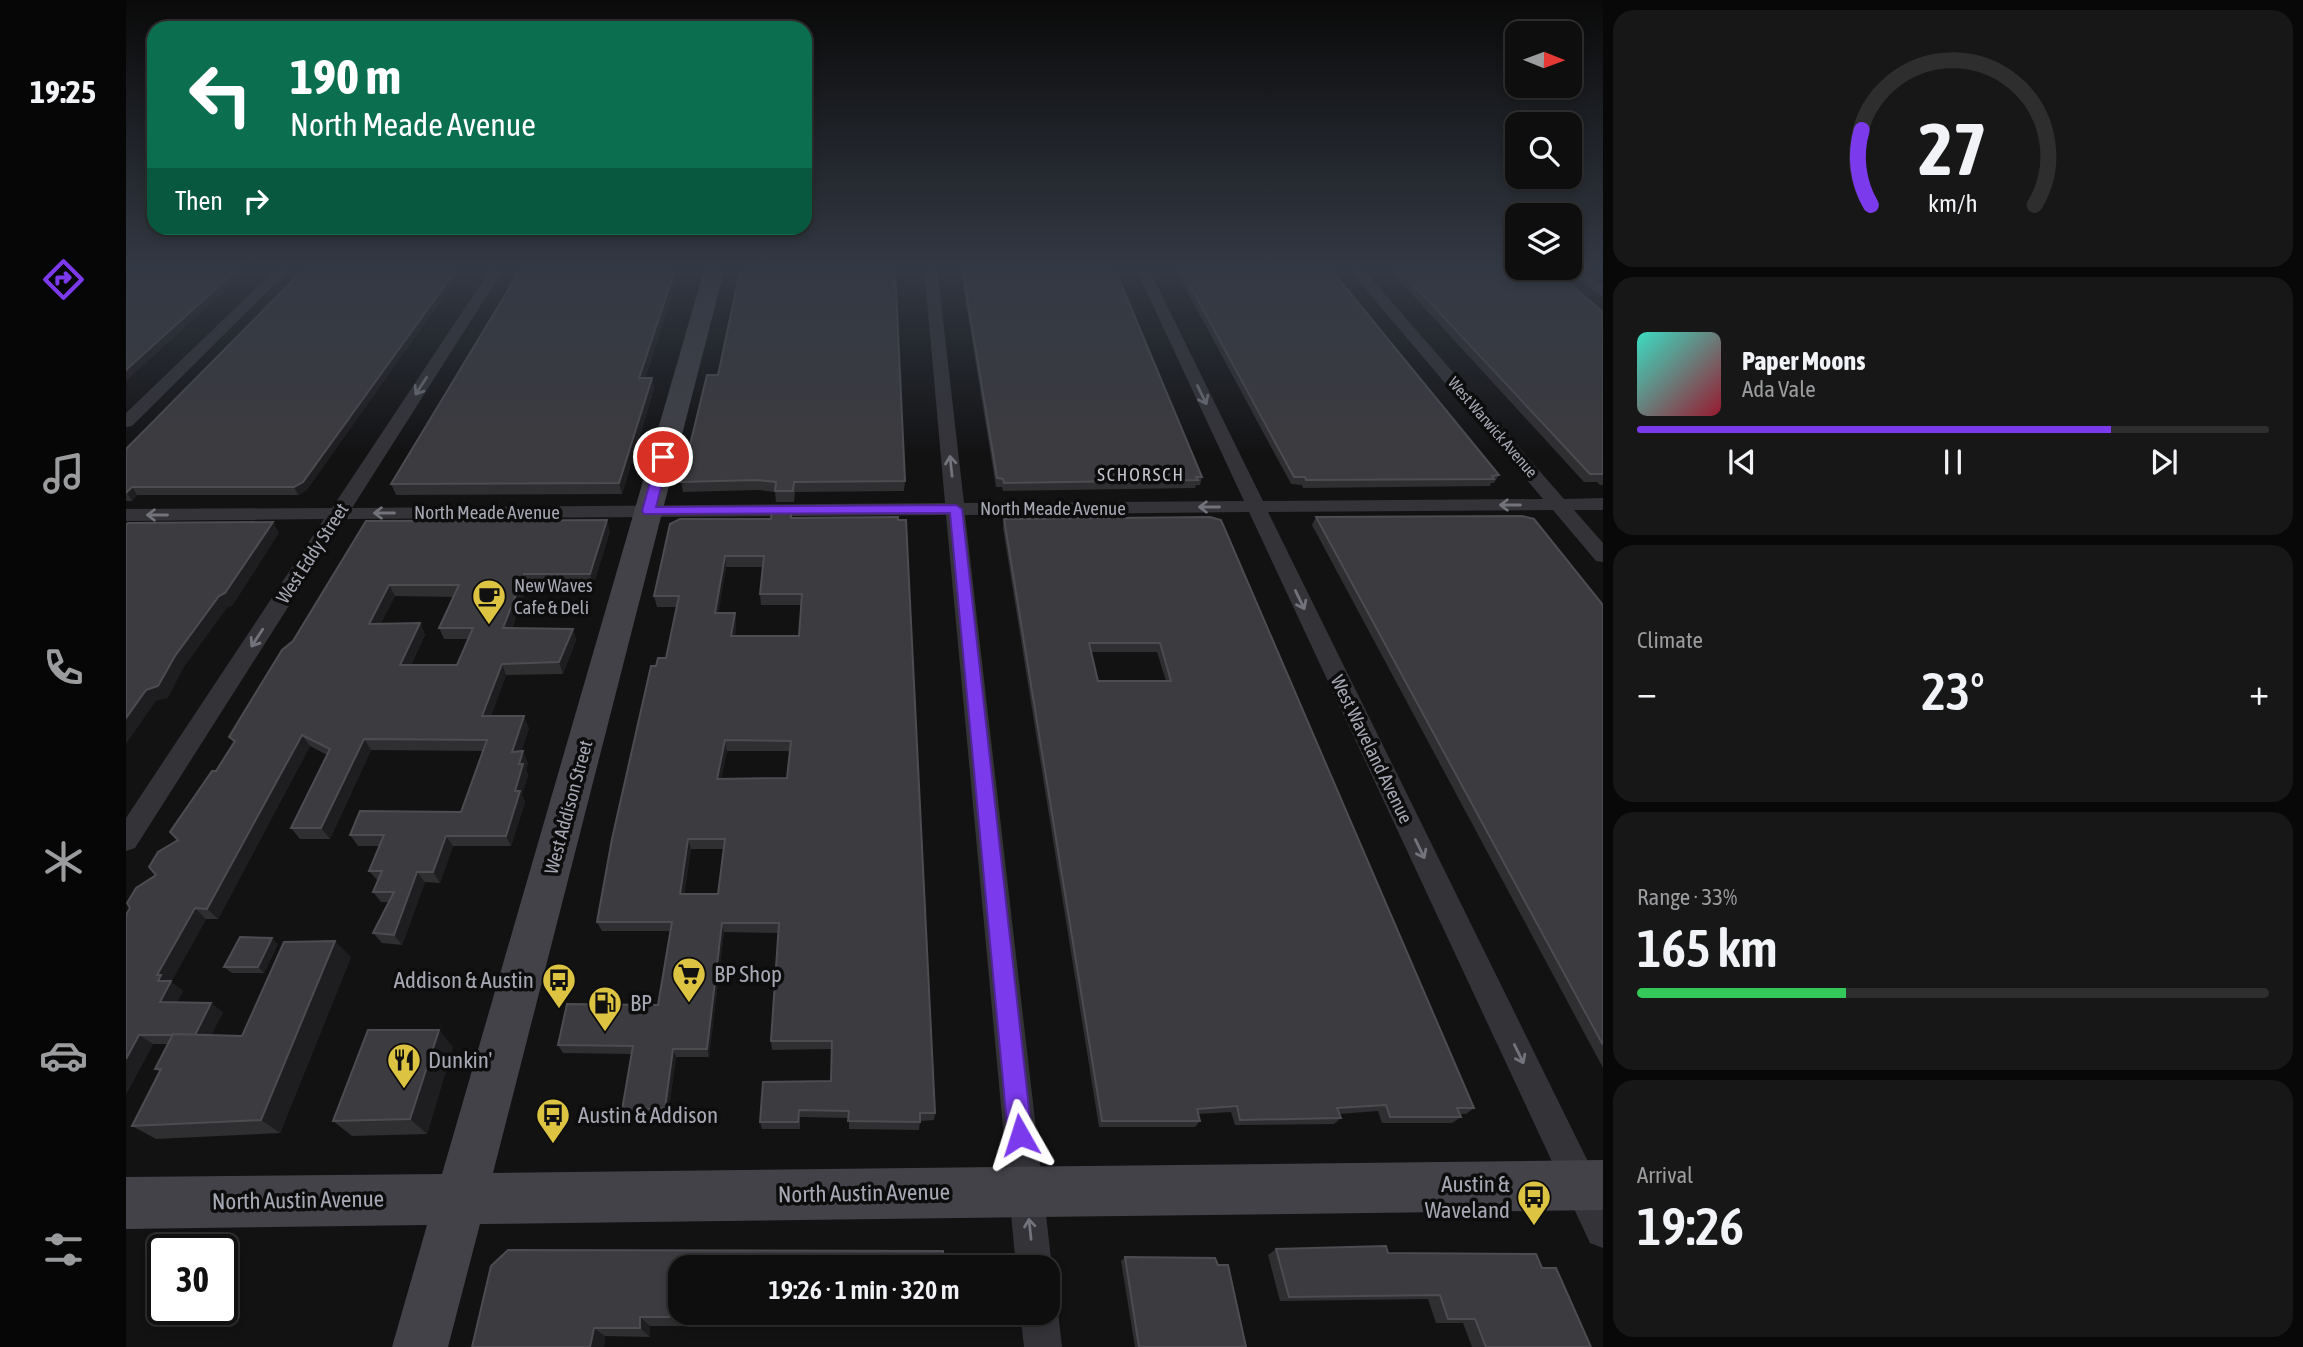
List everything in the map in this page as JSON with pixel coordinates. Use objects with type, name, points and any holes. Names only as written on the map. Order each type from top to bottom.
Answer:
[{"type":"street","points":[[126,422],[221,330]]},
{"type":"street","name":"West Eddy Street","points":[[126,840],[457,330]]},
{"type":"street","name":"West Addison Street","points":[[420,1347],[698,330]]},
{"type":"street","points":[[937,330],[1033,1255]]},
{"type":"street","name":"West Waveland Avenue","points":[[1171,330],[1592,1185],[1603,1230]]},
{"type":"street","name":"West Warwick Avenue","points":[[1408,330],[1603,556]]},
{"type":"street","name":"North Meade Avenue","points":[[126,515],[1603,504]]},
{"type":"street","name":"North Austin Avenue","points":[[126,1203],[1592,1185]]},
{"type":"street","points":[[1040,1325],[1043,1347]]},
{"type":"building","points":[[126,330],[170,330],[126,370]]},
{"type":"building","points":[[244,330],[413,330],[303,482],[294,487],[132,487],[126,493],[126,449]]},
{"type":"building","points":[[484,330],[655,330],[639,378],[652,378],[619,483],[391,484]]},
{"type":"building","points":[[728,330],[898,330],[905,481],[794,482],[793,491],[775,491],[776,482],[757,480],[681,482],[707,375],[718,375]]},
{"type":"building","points":[[972,330],[1140,330],[1202,477],[1196,477],[1198,480],[1004,483],[1003,479],[997,478]]},
{"type":"building","points":[[1214,330],[1380,330],[1499,475],[1492,476],[1494,479],[1306,480],[1305,477],[1294,477]]},
{"type":"building","points":[[1456,330],[1603,330],[1603,474],[1590,474]]},
{"type":"building","points":[[772,508],[791,508],[791,518],[898,517],[898,520],[906,520],[935,1113],[920,1113],[920,1122],[848,1121],[849,1111],[799,1110],[798,1122],[760,1122],[763,1082],[831,1081],[832,1041],[771,1041],[779,923],[722,923],[707,1049],[673,1049],[665,1108],[622,1110],[633,1046],[558,1045],[567,1004],[658,1005],[672,922],[597,922],[612,839],[651,666],[656,666],[658,658],[666,658],[679,596],[654,596],[670,524],[680,519],[771,519]],"holes":[[[725,556],[764,556],[760,594],[802,594],[799,636],[731,636],[735,613],[715,613]],[[725,740],[791,741],[787,778],[717,779]],[[688,839],[725,839],[718,894],[680,894]]]},
{"type":"building","points":[[1522,516],[1534,519],[1603,605],[1603,1045],[1316,517]]},
{"type":"building","points":[[1210,517],[1221,520],[1474,1108],[1457,1108],[1461,1117],[1390,1117],[1386,1105],[1337,1108],[1341,1118],[1240,1120],[1237,1106],[1197,1109],[1200,1121],[1102,1121],[1004,519]],"holes":[[[1089,643],[1160,643],[1171,681],[1098,681]]]},
{"type":"building","points":[[607,520],[590,574],[524,574],[503,628],[573,629],[559,662],[502,664],[482,716],[524,716],[512,752],[523,751],[519,764],[523,764],[515,791],[520,791],[506,836],[446,836],[433,872],[417,872],[394,935],[373,933],[394,892],[373,892],[382,871],[369,871],[384,835],[350,835],[360,811],[461,812],[487,740],[364,739],[321,828],[291,828],[330,749],[302,735],[207,909],[195,908],[157,975],[161,975],[158,981],[171,981],[160,1002],[211,1003],[195,1035],[139,1035],[126,1059],[126,915],[130,908],[127,903],[136,888],[156,875],[149,867],[158,852],[178,840],[170,832],[235,741],[229,737],[282,650],[293,641],[366,521]],"holes":[[[389,585],[459,585],[439,628],[473,628],[457,665],[400,665],[420,623],[369,624]]]},
{"type":"building","points":[[273,522],[225,593],[219,596],[175,656],[158,686],[146,690],[126,718],[126,525]]},
{"type":"building","points":[[240,937],[272,938],[258,967],[224,967]]},
{"type":"building","points":[[335,941],[261,1120],[132,1126],[161,1069],[155,1069],[173,1034],[242,1036],[284,942]]},
{"type":"building","points":[[368,1030],[439,1030],[410,1119],[333,1121]]},
{"type":"building","points":[[1386,1246],[1388,1253],[1536,1254],[1542,1268],[1556,1268],[1591,1347],[1486,1347],[1475,1319],[1448,1319],[1440,1295],[1289,1297],[1276,1249]]},
{"type":"building","points":[[508,1250],[943,1251],[943,1255],[668,1255],[668,1317],[640,1317],[640,1328],[594,1328],[590,1347],[472,1347],[491,1266]]},
{"type":"building","points":[[1125,1257],[1215,1258],[1218,1265],[1228,1265],[1246,1347],[1139,1347]]},
{"type":"place","name":"New Waves Cafe & Deli","points":[[489,626]]},
{"type":"place","name":"BP Shop","points":[[689,1004]]},
{"type":"place","name":"Addison & Austin","points":[[559,1010]]},
{"type":"place","name":"BP","points":[[605,1033]]},
{"type":"place","name":"Dunkin'","points":[[404,1090]]},
{"type":"place","name":"Austin & Addison","points":[[553,1145]]},
{"type":"place","name":"Austin & Waveland","points":[[1534,1227]]},
{"type":"district","name":"SCHORSCH","points":[[1141,474]]},
{"type":"route","points":[[663,457],[649,511],[956,509],[1020,1135]]}]
